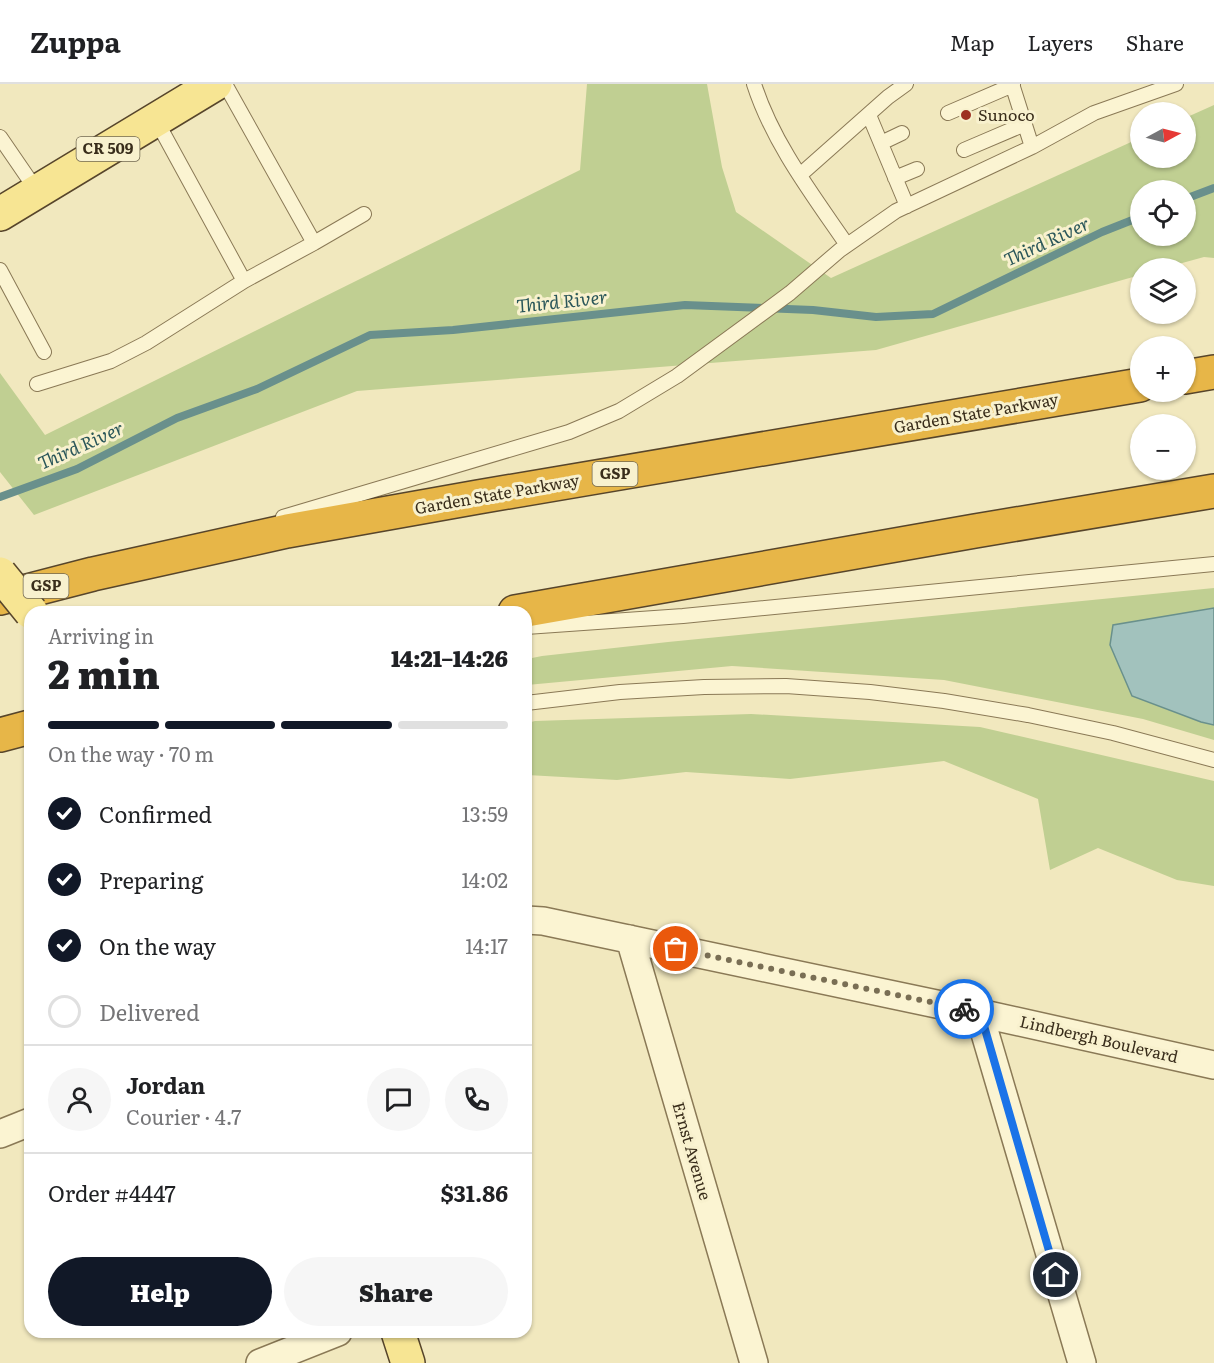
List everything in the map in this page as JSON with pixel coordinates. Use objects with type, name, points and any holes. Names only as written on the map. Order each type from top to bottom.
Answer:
[{"type":"highway","points":[[1196,375],[1214,372]]},
{"type":"highway","name":"Garden State Parkway","points":[[0,598],[93,574],[287,531],[1130,387]]},
{"type":"highway","points":[[532,609],[1214,491]]},
{"type":"highway","points":[[0,735],[24,729]]},
{"type":"main road","name":"CR 509","points":[[0,214],[215,84]]},
{"type":"main road","points":[[0,574],[26,606]]},
{"type":"main road","points":[[400,1338],[408,1363]]},
{"type":"street","name":"Lindbergh Boulevard","points":[[532,920],[980,1012],[1214,1065]]},
{"type":"street","name":"Ernst Avenue","points":[[630,939],[754,1363]]},
{"type":"street","points":[[980,1012],[1082,1363]]},
{"type":"street","points":[[0,1134],[24,1124]]},
{"type":"street","points":[[260,1363],[323,1338]]},
{"type":"lane","points":[[225,84],[314,243]]},
{"type":"lane","points":[[754,84],[759,100],[787,156],[846,245]]},
{"type":"lane","points":[[800,175],[888,97],[906,84]]},
{"type":"lane","points":[[948,113],[1012,84],[1032,147]]},
{"type":"lane","points":[[93,574],[570,432],[619,411],[677,376],[790,293],[846,245],[896,211],[1032,147],[1094,113],[1176,84]]},
{"type":"lane","points":[[869,115],[907,206]]},
{"type":"lane","points":[[156,120],[244,281]]},
{"type":"lane","points":[[964,150],[1025,124]]},
{"type":"lane","points":[[881,143],[902,133]]},
{"type":"lane","points":[[0,137],[38,191]]},
{"type":"lane","points":[[895,178],[917,169]]},
{"type":"lane","points":[[37,384],[111,361],[146,343],[244,281],[364,214]]},
{"type":"lane","points":[[0,270],[44,352]]},
{"type":"lane","points":[[532,627],[683,616],[1214,564]]},
{"type":"lane","points":[[532,702],[620,692],[704,687],[786,686],[870,692],[1029,715],[1214,760]]},
{"type":"green space","points":[[587,84],[707,84],[722,167],[736,212],[831,278],[1130,143],[1130,168],[1196,168],[1196,113],[1214,105],[1214,258],[1130,258],[1130,278],[876,350],[357,391],[34,515],[0,472],[0,373],[45,435],[580,170]]},
{"type":"green space","points":[[1214,588],[1214,740],[1143,719],[944,680],[732,666],[532,685],[532,658],[668,642]]},
{"type":"green space","points":[[751,714],[980,727],[1214,781],[1214,886],[1177,880],[1098,848],[1050,870],[1038,799],[944,761],[790,779],[686,772],[617,780],[532,775],[532,722]]},
{"type":"water","points":[[1214,608],[1214,725],[1132,696],[1110,645],[1113,625]]},
{"type":"waterway","name":"Third River","points":[[1196,195],[1214,188]]},
{"type":"waterway","name":"Third River","points":[[0,497],[77,469],[177,418],[257,389],[370,335],[453,330],[685,305],[813,310],[876,317],[933,314],[1102,232],[1130,221]]},
{"type":"way so far","points":[[676,949],[964,1009]]},
{"type":"place","name":"Sunoco","points":[[966,115]]},
{"type":"route","points":[[964,1009],[980,1012],[1056,1275]]}]
